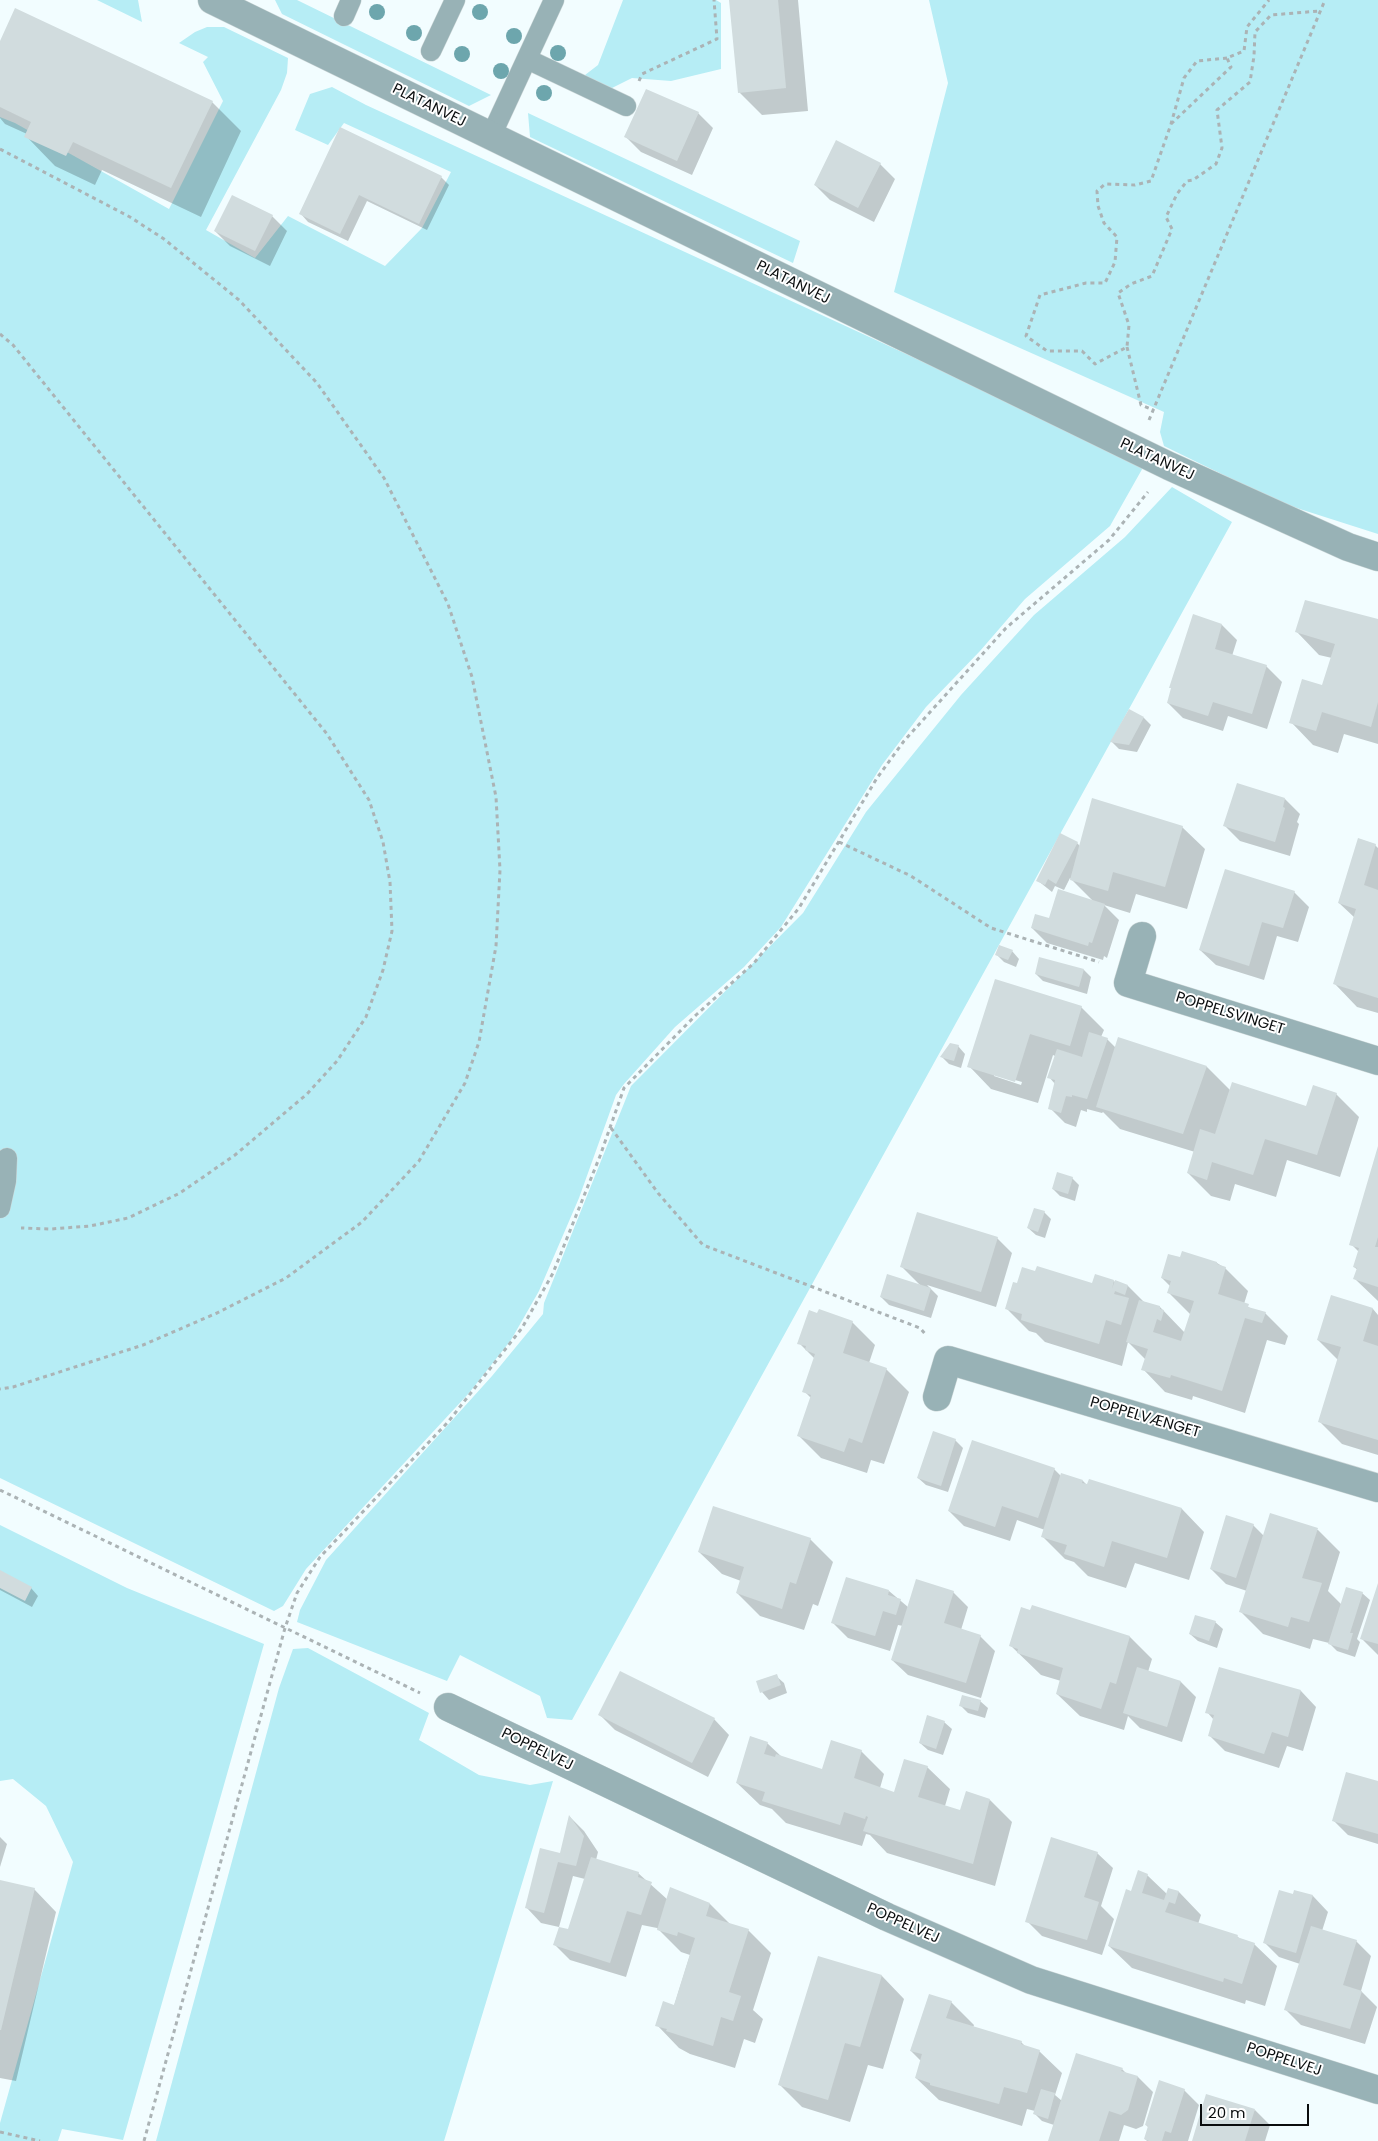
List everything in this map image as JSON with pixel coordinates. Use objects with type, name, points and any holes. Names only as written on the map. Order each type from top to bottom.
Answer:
[{"type":"street","name":"PLATANVEJ","points":[[212,0],[247,8],[491,136],[1169,466],[1348,547],[1378,557]]},
{"type":"street","points":[[1128,982],[1142,936]]},
{"type":"street","name":"POPPELSVINGET","points":[[1128,982],[1378,1061]]},
{"type":"street","points":[[937,1397],[948,1360]]},
{"type":"street","name":"POPPELVÆNGET","points":[[948,1360],[1378,1488]]},
{"type":"street","name":"POPPELVEJ","points":[[448,1707],[887,1917],[1031,1980],[1378,2090]]},
{"type":"lane","points":[[431,51],[456,0]]},
{"type":"lane","points":[[491,136],[554,0]]},
{"type":"lane","points":[[527,59],[626,106]]},
{"type":"lane","points":[[0,1208],[6,1181],[7,1158]]},
{"type":"path","points":[[626,106],[642,74],[717,39],[714,0]]},
{"type":"path","points":[[1127,347],[1095,364],[1082,352],[1047,351],[1026,336],[1040,296],[1086,283],[1105,283],[1115,262],[1118,237],[1104,223],[1098,206],[1097,191],[1105,184],[1135,185],[1151,180],[1171,124],[1184,78],[1197,61],[1227,58],[1244,51],[1247,27],[1268,0]]},
{"type":"path","points":[[1137,450],[1325,0]]},
{"type":"path","points":[[1153,410],[1142,405],[1127,347],[1129,325],[1118,293],[1131,284],[1152,276],[1172,229],[1166,217],[1177,194],[1187,181],[1193,180],[1216,164],[1222,148],[1217,110],[1250,82],[1255,32],[1271,16],[1319,11]]},
{"type":"path","points":[[1247,27],[1255,32]]},
{"type":"path","points":[[1171,124],[1231,67],[1227,58]]},
{"type":"path","points":[[0,150],[130,217],[164,239],[239,300],[317,383],[384,478],[448,604],[472,677],[496,798],[500,870],[496,946],[479,1042],[465,1083],[419,1161],[362,1222],[286,1278],[217,1313],[143,1345],[13,1387],[0,1389]]},
{"type":"path","points":[[0,334],[13,345],[328,734],[369,800],[383,842],[390,882],[392,931],[383,970],[366,1017],[337,1061],[307,1094],[235,1156],[180,1193],[128,1218],[51,1229],[17,1228]]},
{"type":"path","points":[[144,2141],[285,1628],[297,1593],[320,1557],[448,1422],[522,1328],[553,1273],[624,1088],[696,1015],[754,963],[799,908],[877,778],[904,741],[1006,628],[1109,540],[1169,466]]},
{"type":"path","points":[[839,842],[912,876],[991,928],[1108,965],[1128,982]]},
{"type":"path","points":[[610,1127],[658,1193],[703,1245],[920,1328],[948,1360]]},
{"type":"path","points":[[0,1490],[448,1707]]},
{"type":"path","points":[[0,2132],[40,2141]]},
{"type":"shaded area","points":[[97,0],[138,0],[142,22]]},
{"type":"shaded area","points":[[275,0],[297,0],[491,95],[469,106],[282,14]]},
{"type":"shaded area","points":[[623,0],[716,0],[721,3],[721,69],[671,81],[632,78],[604,92],[585,75],[598,65]]},
{"type":"shaded area","points":[[929,0],[1378,0],[1378,534],[1281,503],[1164,446],[1160,432],[1164,412],[894,292],[948,83]]},
{"type":"shaded area","points":[[207,27],[224,27],[288,58],[287,73],[281,90],[206,230],[255,258],[288,216],[385,266],[422,228],[451,172],[344,123],[328,145],[295,130],[310,94],[332,87],[366,105],[1145,464],[1110,526],[1025,599],[980,651],[926,707],[882,765],[781,927],[744,967],[675,1027],[624,1084],[616,1095],[579,1198],[539,1291],[511,1340],[469,1393],[306,1569],[283,1606],[274,1611],[0,1478],[0,117],[15,123],[169,209],[223,101],[203,62],[208,57],[179,43],[195,32]]},
{"type":"shaded area","points":[[528,113],[800,241],[793,263],[530,137]]},
{"type":"shaded area","points":[[1172,487],[1232,522],[572,1720],[547,1718],[540,1696],[460,1655],[447,1681],[297,1622],[300,1610],[326,1560],[492,1376],[543,1314],[544,1303],[631,1086],[803,913],[866,812],[961,695],[1034,615],[1125,537]]},
{"type":"shaded area","points":[[0,1525],[127,1588],[264,1644],[123,2140],[62,2129],[58,2141],[0,2141],[0,2123],[73,1862],[46,1806],[13,1779],[0,1781]]},
{"type":"shaded area","points":[[308,1648],[429,1713],[419,1740],[479,1775],[530,1785],[553,1781],[444,2141],[156,2141],[279,1688],[293,1649]]},
{"type":"building","points":[[729,0],[778,0],[786,88],[738,93]]},
{"type":"building","points":[[15,8],[213,101],[171,188],[73,142],[66,156],[24,137],[31,122],[0,107],[0,41]]},
{"type":"building","points":[[646,89],[699,112],[677,161],[624,137]]},
{"type":"building","points":[[340,127],[442,176],[419,224],[359,195],[340,234],[299,214]]},
{"type":"building","points":[[836,140],[881,163],[858,208],[814,185]]},
{"type":"building","points":[[232,195],[273,215],[255,251],[214,231]]},
{"type":"building","points":[[1305,600],[1378,619],[1378,702],[1371,727],[1322,712],[1316,731],[1289,723],[1302,679],[1322,685],[1335,644],[1295,632]]},
{"type":"building","points":[[1193,614],[1222,624],[1215,649],[1267,665],[1252,714],[1213,702],[1208,716],[1167,703],[1171,688],[1169,688]]},
{"type":"building","points":[[1129,709],[1144,717],[1129,745],[1110,742]]},
{"type":"building","points":[[1237,783],[1285,798],[1283,807],[1285,808],[1275,842],[1223,826]]},
{"type":"building","points":[[1092,798],[1183,826],[1165,887],[1113,872],[1108,891],[1070,880]]},
{"type":"building","points":[[1060,833],[1078,842],[1056,884],[1048,879],[1045,885],[1036,881]]},
{"type":"building","points":[[1358,838],[1376,844],[1364,885],[1378,890],[1378,998],[1333,984],[1356,909],[1338,903]]},
{"type":"building","points":[[1225,869],[1295,891],[1283,928],[1262,922],[1249,966],[1199,950]]},
{"type":"building","points":[[1058,889],[1105,904],[1092,943],[1089,942],[1088,946],[1031,928],[1035,914],[1049,918]]},
{"type":"building","points":[[999,945],[1013,950],[1008,960],[995,955]]},
{"type":"building","points":[[1039,957],[1084,969],[1079,987],[1035,974]]},
{"type":"building","points":[[995,979],[1082,1006],[1070,1046],[1030,1034],[1015,1082],[967,1067]]},
{"type":"building","points":[[1089,1032],[1108,1038],[1087,1099],[1072,1095],[1072,1097],[1066,1096],[1061,1113],[1048,1109],[1055,1080],[1047,1078],[1057,1049],[1082,1057]]},
{"type":"building","points":[[1118,1037],[1207,1066],[1183,1134],[1096,1107]]},
{"type":"building","points":[[950,1043],[959,1045],[954,1061],[940,1057]]},
{"type":"building","points":[[1232,1082],[1306,1106],[1313,1085],[1337,1093],[1317,1155],[1265,1139],[1253,1175],[1212,1162],[1207,1180],[1187,1173],[1200,1129],[1215,1134]]},
{"type":"building","points":[[1378,1146],[1378,1237],[1375,1247],[1378,1247],[1378,1287],[1353,1279],[1357,1268],[1353,1267],[1359,1248],[1349,1245]]},
{"type":"building","points":[[1057,1172],[1073,1177],[1068,1194],[1052,1189]]},
{"type":"building","points":[[1034,1208],[1045,1211],[1038,1232],[1027,1228]]},
{"type":"building","points":[[917,1212],[998,1237],[981,1292],[900,1267]]},
{"type":"building","points":[[1182,1251],[1217,1262],[1217,1264],[1226,1267],[1218,1294],[1249,1304],[1248,1307],[1266,1312],[1262,1323],[1245,1318],[1222,1391],[1171,1375],[1170,1378],[1141,1370],[1148,1349],[1126,1342],[1139,1300],[1160,1306],[1160,1309],[1164,1310],[1161,1321],[1157,1319],[1153,1332],[1181,1341],[1194,1301],[1167,1293],[1171,1281],[1161,1278],[1168,1254],[1180,1257]]},
{"type":"building","points":[[1037,1266],[1092,1283],[1095,1274],[1114,1280],[1112,1289],[1115,1280],[1128,1285],[1125,1295],[1115,1291],[1114,1294],[1129,1298],[1121,1325],[1106,1320],[1099,1344],[1021,1320],[1022,1314],[1005,1309],[1013,1282],[1017,1283],[1022,1267],[1035,1271]]},
{"type":"building","points":[[887,1274],[931,1288],[924,1311],[880,1297]]},
{"type":"building","points":[[1331,1295],[1373,1308],[1363,1341],[1378,1346],[1378,1440],[1318,1422],[1341,1347],[1317,1340]]},
{"type":"building","points":[[819,1309],[853,1321],[843,1353],[887,1368],[862,1443],[849,1438],[844,1452],[797,1436],[811,1395],[802,1392],[815,1354],[805,1350],[806,1346],[797,1344],[809,1310],[817,1313]]},
{"type":"building","points":[[933,1431],[956,1439],[941,1486],[917,1478]]},
{"type":"building","points":[[972,1440],[1055,1468],[1038,1518],[1002,1506],[995,1527],[948,1511]]},
{"type":"building","points":[[1061,1473],[1083,1480],[1082,1483],[1087,1484],[1089,1479],[1182,1508],[1167,1558],[1112,1541],[1104,1567],[1064,1554],[1067,1545],[1041,1537]]},
{"type":"building","points":[[713,1506],[811,1538],[796,1584],[790,1582],[782,1609],[736,1593],[744,1567],[698,1552]]},
{"type":"building","points":[[1270,1513],[1318,1528],[1302,1578],[1322,1583],[1309,1622],[1291,1617],[1288,1627],[1239,1612]]},
{"type":"building","points":[[1226,1515],[1254,1524],[1236,1578],[1210,1569]]},
{"type":"building","points":[[0,1570],[32,1587],[25,1601],[0,1588]]},
{"type":"building","points":[[846,1577],[889,1590],[888,1595],[901,1599],[896,1615],[883,1611],[875,1636],[831,1623]]},
{"type":"building","points":[[916,1579],[954,1591],[944,1623],[981,1635],[966,1683],[891,1660]]},
{"type":"building","points":[[1378,1583],[1378,1644],[1360,1639]]},
{"type":"building","points":[[1346,1587],[1363,1592],[1350,1633],[1353,1633],[1348,1650],[1328,1644]]},
{"type":"building","points":[[1032,1605],[1130,1636],[1116,1684],[1110,1682],[1101,1709],[1056,1694],[1063,1668],[1017,1653],[1018,1649],[1009,1646],[1021,1607],[1030,1610]]},
{"type":"building","points":[[1195,1615],[1216,1621],[1209,1641],[1189,1634]]},
{"type":"building","points":[[1137,1667],[1181,1681],[1167,1727],[1123,1713]]},
{"type":"building","points":[[1219,1667],[1301,1690],[1288,1737],[1272,1732],[1264,1754],[1208,1736],[1214,1715],[1205,1713]]},
{"type":"building","points":[[620,1671],[715,1718],[692,1763],[598,1715]]},
{"type":"building","points":[[777,1674],[781,1685],[760,1693],[756,1681]]},
{"type":"building","points":[[962,1695],[981,1700],[978,1711],[959,1706]]},
{"type":"building","points":[[927,1715],[945,1721],[936,1749],[919,1743]]},
{"type":"building","points":[[750,1736],[768,1742],[764,1754],[775,1757],[776,1754],[822,1769],[831,1740],[862,1750],[854,1778],[894,1792],[904,1759],[928,1766],[918,1797],[960,1810],[966,1791],[990,1799],[973,1864],[863,1831],[868,1817],[866,1816],[865,1819],[844,1812],[840,1825],[762,1801],[765,1792],[736,1783]]},
{"type":"building","points":[[1346,1772],[1378,1781],[1378,1834],[1332,1821]]},
{"type":"building","points":[[569,1815],[584,1836],[576,1866],[558,1862],[544,1913],[525,1908],[540,1848],[560,1853]]},
{"type":"building","points":[[1051,1837],[1098,1852],[1084,1897],[1099,1902],[1087,1940],[1025,1922]]},
{"type":"building","points":[[591,1857],[639,1872],[638,1877],[652,1882],[641,1915],[627,1911],[610,1963],[553,1945],[559,1927],[568,1929]]},
{"type":"building","points":[[1138,1870],[1148,1874],[1142,1893],[1164,1900],[1168,1888],[1179,1891],[1175,1904],[1169,1902],[1165,1912],[1238,1935],[1237,1937],[1255,1943],[1242,1984],[1224,1978],[1223,1982],[1108,1946],[1126,1889],[1131,1891]]},
{"type":"building","points":[[0,1880],[35,1888],[1,2030],[0,2030]]},
{"type":"building","points":[[670,1887],[710,1903],[706,1916],[749,1929],[729,1992],[741,1996],[733,2021],[721,2017],[713,2046],[655,2026],[663,2001],[674,2005],[695,1938],[678,1932],[677,1936],[657,1930]]},
{"type":"building","points":[[1279,1890],[1293,1894],[1294,1890],[1313,1895],[1296,1953],[1263,1943]]},
{"type":"building","points":[[1311,1926],[1357,1940],[1343,1985],[1362,1991],[1350,2029],[1284,2010]]},
{"type":"building","points":[[818,1956],[882,1975],[860,2047],[845,2043],[828,2100],[778,2085]]},
{"type":"building","points":[[929,1994],[952,2001],[946,2018],[1022,2041],[1021,2044],[1040,2050],[1027,2093],[1004,2087],[999,2104],[930,2085],[930,2083],[915,2078],[922,2054],[910,2051]]},
{"type":"building","points":[[1076,2053],[1123,2068],[1121,2071],[1138,2076],[1128,2110],[1121,2115],[1109,2111],[1099,2141],[1048,2141]]},
{"type":"building","points":[[1159,2080],[1185,2089],[1171,2133],[1165,2131],[1162,2141],[1149,2141],[1144,2139],[1148,2126],[1145,2125]]},
{"type":"building","points":[[1041,2089],[1055,2093],[1048,2119],[1033,2114]]},
{"type":"building","points":[[1206,2094],[1255,2109],[1245,2141],[1192,2141]]}]
